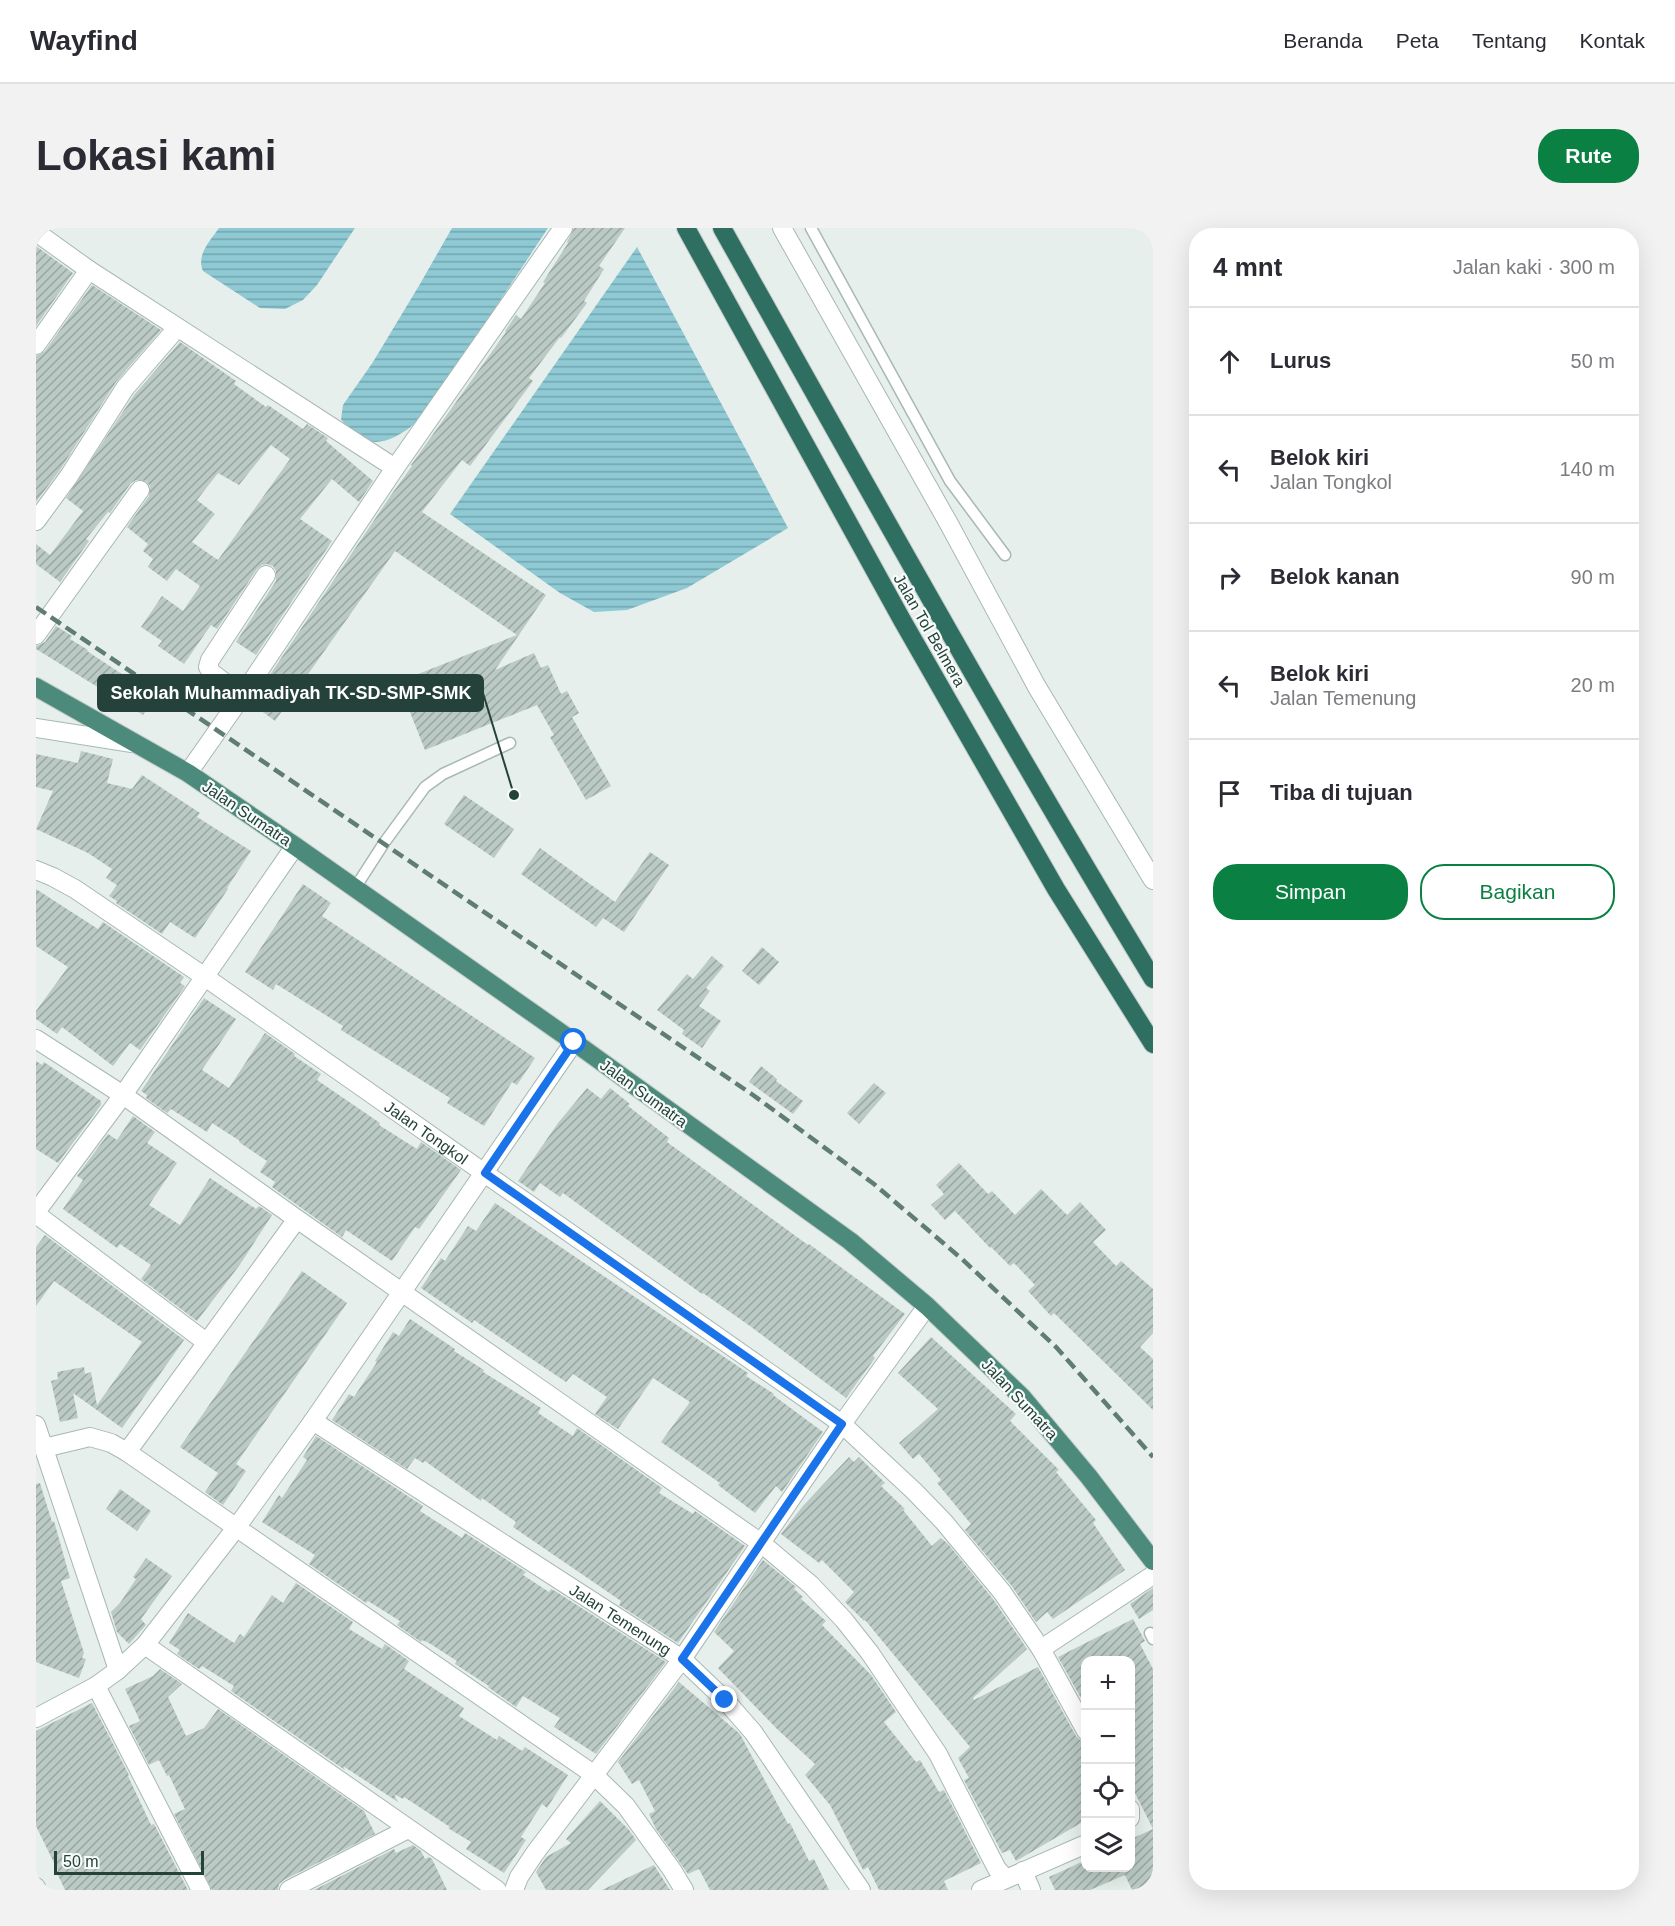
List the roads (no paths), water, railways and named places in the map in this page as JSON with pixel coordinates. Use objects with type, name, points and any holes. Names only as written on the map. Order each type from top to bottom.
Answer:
[{"type":"highway","name":"Jalan Tol Belmera","points":[[686,228],[908,630],[1056,889],[1153,1044]]},
{"type":"highway","name":"Jalan Tol Belmera","points":[[722,228],[936,609],[1153,979]]},
{"type":"highway","name":"Jalan Sumatra","points":[[36,687],[188,773],[574,1042],[850,1241],[927,1306],[1022,1397],[1089,1477],[1153,1561]]},
{"type":"street","points":[[188,773],[395,468],[563,228]]},
{"type":"street","points":[[782,228],[943,514],[1037,687],[1153,880]]},
{"type":"street","points":[[36,232],[177,328],[395,468]]},
{"type":"street","points":[[36,345],[89,270]]},
{"type":"street","points":[[36,521],[69,476],[125,388],[177,328]]},
{"type":"street","points":[[36,635],[140,490]]},
{"type":"street","points":[[242,696],[212,673],[208,667],[210,660],[266,575]]},
{"type":"street","points":[[36,728],[136,743]]},
{"type":"street","points":[[206,1342],[36,1213],[123,1095],[295,846]]},
{"type":"street","name":"Jalan Tongkol","points":[[36,870],[75,890],[205,977],[842,1424],[944,1522],[1002,1592],[1041,1649],[1081,1722]]},
{"type":"street","points":[[36,1039],[123,1095],[761,1543],[811,1585],[844,1620],[870,1653],[938,1754],[997,1869],[1005,1878]]},
{"type":"street","points":[[36,1718],[96,1686],[118,1670],[145,1645],[236,1528],[313,1421],[574,1042]]},
{"type":"street","points":[[127,1452],[297,1219]]},
{"type":"street","points":[[514,1890],[519,1877],[535,1853],[682,1659],[842,1424],[927,1306]]},
{"type":"street","name":"Jalan Temenung","points":[[313,1421],[682,1659],[725,1700],[753,1732],[861,1890]]},
{"type":"street","points":[[36,1425],[118,1670]]},
{"type":"street","points":[[44,1448],[90,1437],[111,1443],[127,1452],[593,1774],[626,1806],[684,1890]]},
{"type":"street","points":[[1041,1649],[1153,1575]]},
{"type":"street","points":[[145,1645],[497,1890]]},
{"type":"street","points":[[96,1686],[201,1890]]},
{"type":"street","points":[[289,1890],[408,1829]]},
{"type":"street","points":[[981,1890],[1081,1846]]},
{"type":"street","points":[[1023,1871],[1031,1890]]},
{"type":"lane","points":[[811,228],[950,481],[1005,555]]},
{"type":"lane","points":[[355,888],[425,787],[443,774],[510,743]]},
{"type":"water","points":[[219,228],[355,228],[317,285],[303,300],[285,309],[260,308],[203,271],[201,259],[208,243]]},
{"type":"water","points":[[452,228],[548,228],[425,414],[415,424],[393,438],[371,442],[361,438],[351,431],[341,419],[343,405],[373,362]]},
{"type":"water","points":[[637,247],[788,528],[687,588],[627,610],[594,612],[560,593],[450,514]]},
{"type":"railway","points":[[36,607],[753,1095],[874,1184],[962,1259],[1056,1347],[1153,1457]]},
{"type":"place","name":"Sekolah Muhammadiyah TK-SD-SMP-SMK","points":[[514,795]]}]
